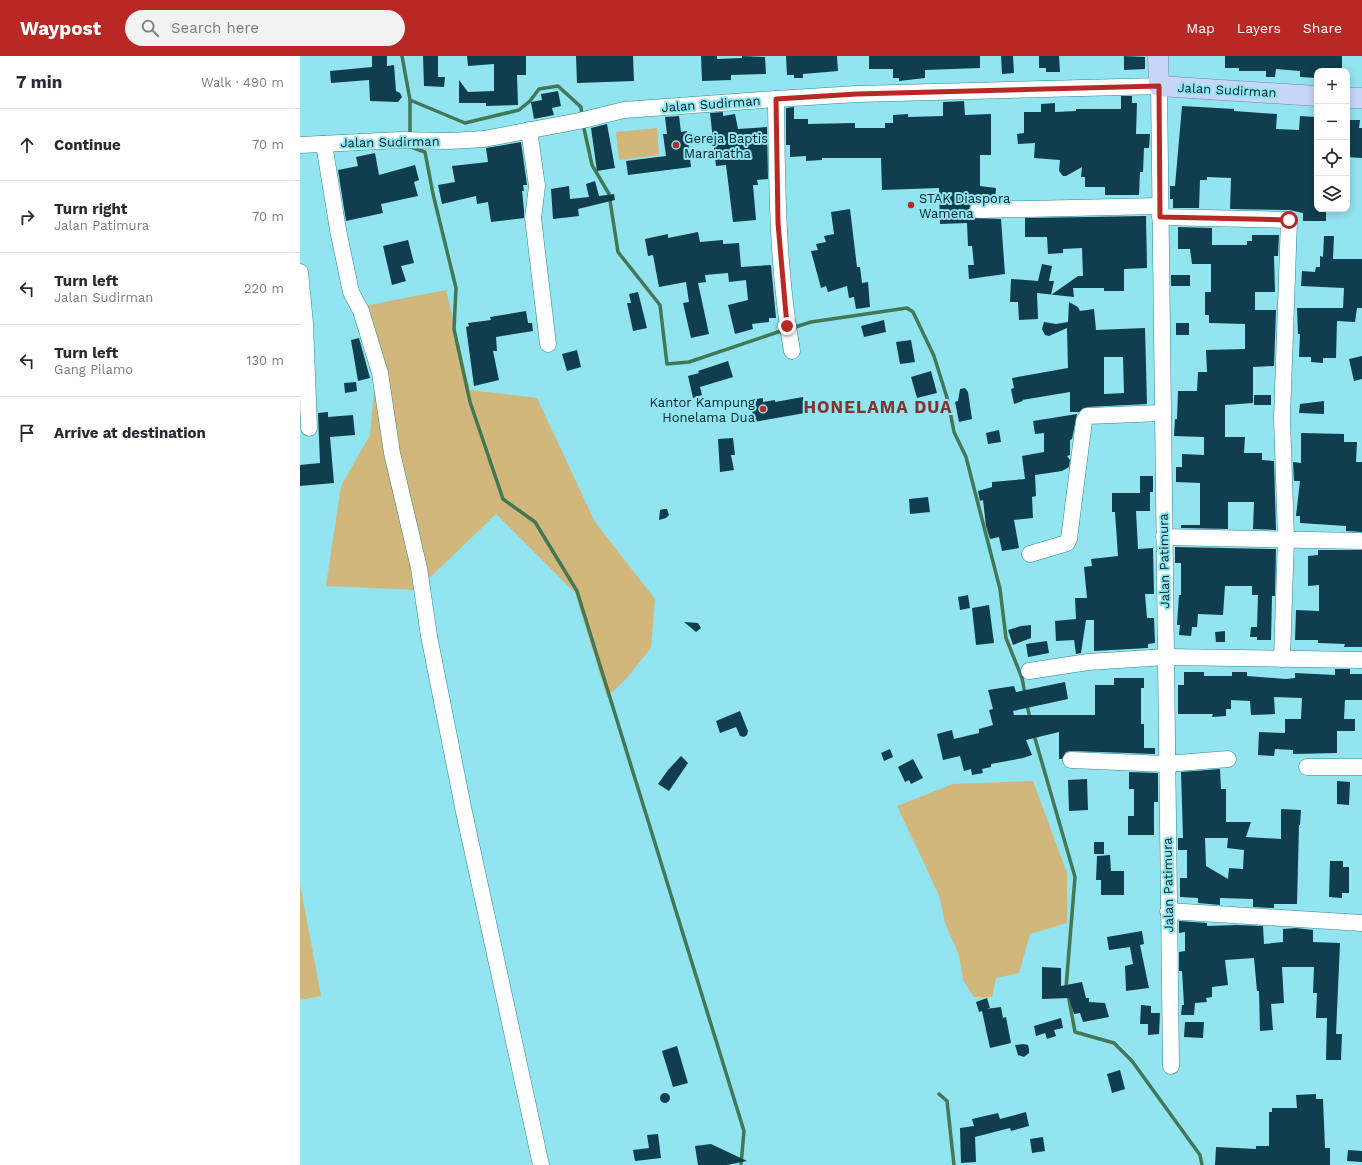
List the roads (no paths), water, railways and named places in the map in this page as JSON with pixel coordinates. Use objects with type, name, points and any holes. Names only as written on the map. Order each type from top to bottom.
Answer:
[{"type":"main road","name":"Jalan Patimura","points":[[1158,56],[1159,86]]},
{"type":"main road","name":"Jalan Sudirman","points":[[1159,86],[1314,96]]},
{"type":"main road","points":[[1350,98],[1362,98]]},
{"type":"street","name":"Jalan Sudirman","points":[[300,145],[400,140],[450,141],[484,139],[584,120],[624,110],[776,99],[857,94],[1159,86]]},
{"type":"street","name":"Jalan Patimura","points":[[1159,86],[1166,764],[1171,1066]]},
{"type":"street","points":[[776,99],[778,223],[788,329],[792,351]]},
{"type":"street","points":[[529,130],[537,186],[533,218],[548,344]]},
{"type":"street","points":[[324,144],[350,292],[361,311],[380,373],[392,454],[419,568],[429,636],[442,705],[541,1165]]},
{"type":"street","points":[[978,210],[1160,212],[1289,220],[1282,418],[1286,539],[1282,659]]},
{"type":"street","points":[[300,272],[305,323],[310,428]]},
{"type":"street","points":[[1030,554],[1067,543],[1069,539],[1084,422],[1087,416],[1162,413]]},
{"type":"street","points":[[1164,537],[1362,541]]},
{"type":"street","points":[[1029,671],[1088,662],[1166,658],[1362,660]]},
{"type":"street","points":[[1071,760],[1166,764],[1228,759]]},
{"type":"street","points":[[1307,767],[1362,767]]},
{"type":"street","points":[[1168,911],[1362,923]]},
{"type":"waterway","points":[[402,56],[410,100],[465,123],[519,110],[530,101],[539,89],[558,86],[581,107],[582,116]]},
{"type":"waterway","points":[[410,100],[410,136]]},
{"type":"waterway","points":[[583,124],[592,165],[609,194],[618,252],[660,305],[667,364],[689,362],[784,330]]},
{"type":"waterway","points":[[411,147],[425,152],[433,194],[456,288],[454,329],[470,402],[503,499],[535,522],[577,591],[744,1131],[741,1165]]},
{"type":"waterway","points":[[792,328],[811,322],[907,308],[913,312],[934,356],[948,401],[954,432],[966,457],[1000,589],[1006,638],[1022,678],[1025,694]]},
{"type":"waterway","points":[[1027,704],[1030,719]]},
{"type":"waterway","points":[[1034,735],[1075,877],[1066,988]]},
{"type":"waterway","points":[[1068,994],[1075,1032],[1114,1043],[1132,1061],[1200,1155],[1202,1165]]},
{"type":"waterway","points":[[939,1094],[947,1101],[954,1165]]},
{"type":"place","name":"Gereja Baptis Maranatha","points":[[676,145]]},
{"type":"place","name":"STAK Diaspora Wamena","points":[[911,205]]},
{"type":"place","name":"Kantor Kampung Honelama Dua","points":[[763,409]]},
{"type":"district","name":"HONELAMA DUA","points":[[878,407]]}]
